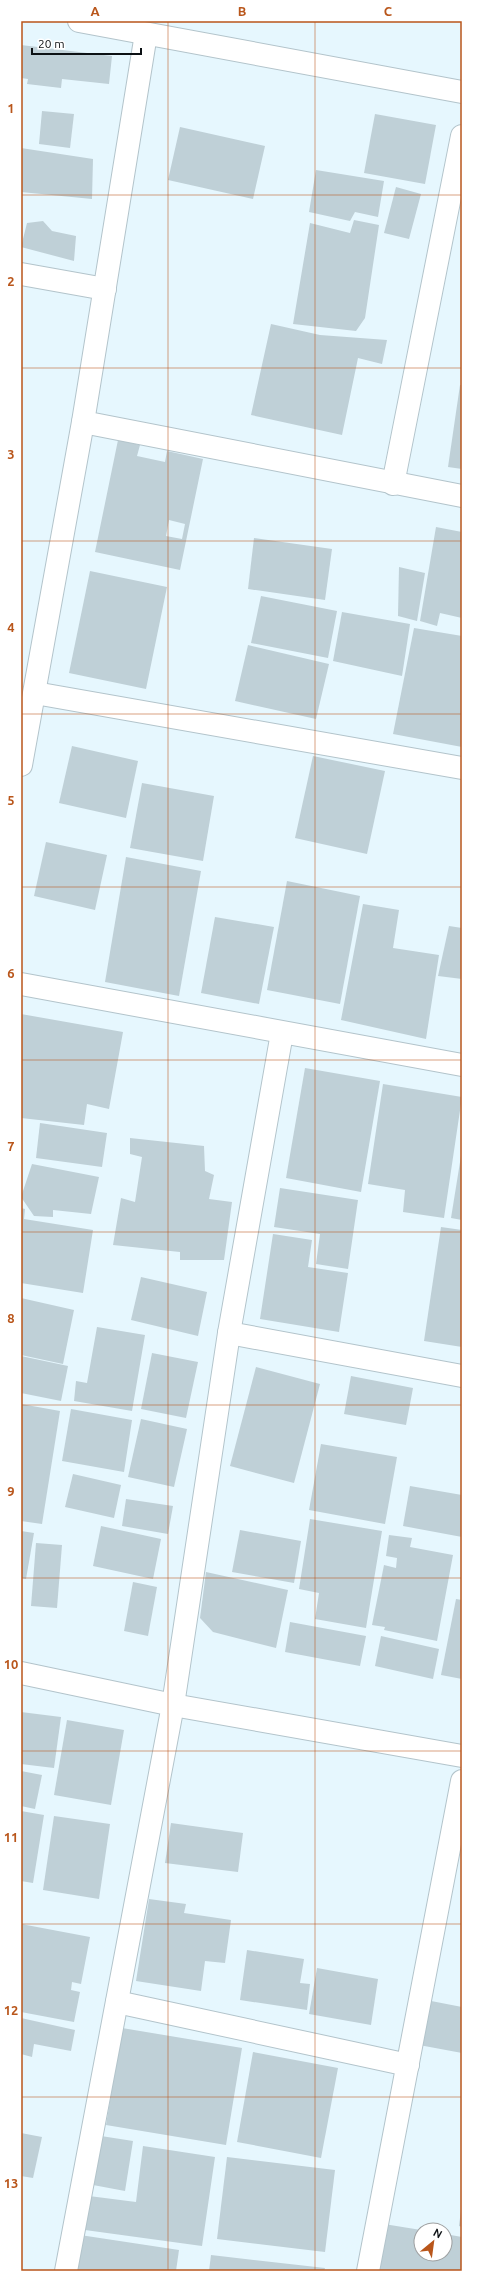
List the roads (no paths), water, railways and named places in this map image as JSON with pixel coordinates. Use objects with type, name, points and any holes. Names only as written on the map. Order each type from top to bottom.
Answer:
[{"type":"street","points":[[79,21],[462,92]]},
{"type":"street","points":[[21,764],[83,422],[146,34]]},
{"type":"street","points":[[393,484],[462,136]]},
{"type":"street","points":[[21,274],[105,289]]},
{"type":"street","points":[[83,422],[393,484],[462,496]]},
{"type":"street","points":[[35,693],[462,768]]},
{"type":"street","points":[[21,984],[462,1065]]},
{"type":"street","points":[[66,2271],[174,1705],[229,1333],[282,1033]]},
{"type":"street","points":[[229,1333],[462,1376]]},
{"type":"street","points":[[21,1673],[174,1705],[462,1756]]},
{"type":"street","points":[[368,2271],[462,1781]]},
{"type":"street","points":[[117,2002],[408,2065]]}]
